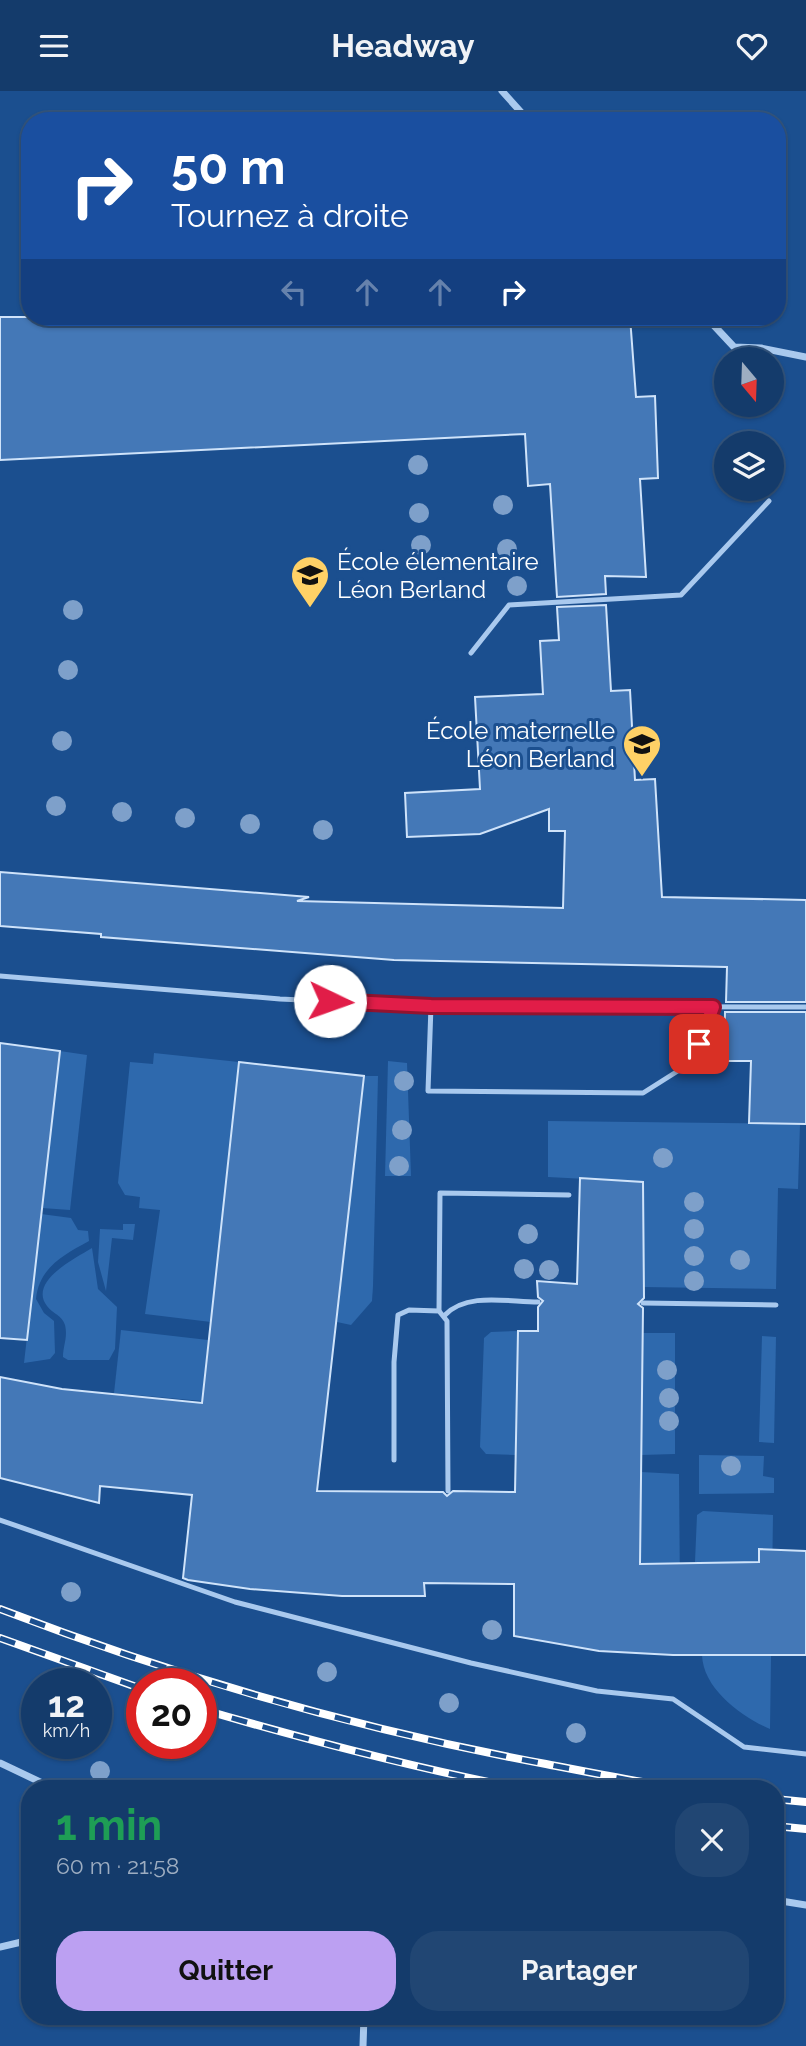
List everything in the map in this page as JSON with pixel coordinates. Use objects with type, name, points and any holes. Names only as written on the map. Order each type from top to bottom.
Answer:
[{"type":"street","points":[[502,91],[521,112]]},
{"type":"street","points":[[714,326],[734,347],[761,348],[806,356]]},
{"type":"street","points":[[0,1763],[36,1780]]},
{"type":"street","points":[[784,1902],[806,1906]]},
{"type":"street","points":[[0,1947],[21,1942]]},
{"type":"street","points":[[363,2046],[364,2025]]},
{"type":"lane","points":[[471,653],[509,605],[681,595],[769,501]]},
{"type":"lane","points":[[0,976],[280,999],[431,1006],[806,1007]]},
{"type":"lane","points":[[431,1006],[428,1091],[643,1093],[692,1062],[713,1007]]},
{"type":"lane","points":[[448,1492],[447,1321],[442,1313],[440,1193],[569,1195]]},
{"type":"lane","points":[[394,1460],[394,1362],[398,1315],[409,1310],[442,1313],[459,1303],[471,1301],[538,1302]]},
{"type":"lane","points":[[643,1303],[776,1305]]},
{"type":"lane","points":[[0,1520],[235,1602],[471,1663],[584,1688],[673,1699],[744,1747],[806,1754]]},
{"type":"shaded area","points":[[60,1051],[87,1055],[70,1210],[42,1208]]},
{"type":"shaded area","points":[[154,1053],[239,1062],[211,1322],[145,1314],[160,1210],[139,1208],[140,1197],[125,1195],[118,1183],[130,1062],[153,1064]]},
{"type":"shaded area","points":[[388,1061],[407,1063],[411,1176],[385,1176]]},
{"type":"shaded area","points":[[364,1076],[378,1076],[373,1286],[372,1301],[351,1325],[337,1322]]},
{"type":"shaded area","points":[[548,1121],[800,1124],[798,1189],[778,1188],[776,1289],[642,1287],[643,1182],[548,1177]]},
{"type":"shaded area","points":[[41,1214],[71,1218],[78,1230],[88,1231],[89,1241],[62,1257],[42,1279],[36,1299],[44,1313],[54,1321],[55,1353],[50,1359],[24,1363]]},
{"type":"shaded area","points":[[123,1224],[135,1224],[133,1240],[112,1238],[106,1291],[98,1262],[100,1229],[123,1230]]},
{"type":"shaded area","points":[[92,1248],[98,1289],[117,1307],[115,1349],[109,1360],[68,1360],[63,1357],[65,1325],[47,1306],[43,1297],[44,1288],[56,1271]]},
{"type":"shaded area","points":[[121,1330],[208,1340],[202,1401],[114,1393]]},
{"type":"shaded area","points":[[518,1331],[515,1455],[486,1454],[480,1447],[484,1338],[491,1332]]},
{"type":"shaded area","points":[[643,1333],[675,1333],[675,1454],[641,1455]]},
{"type":"shaded area","points":[[762,1336],[776,1337],[774,1443],[759,1442]]},
{"type":"shaded area","points":[[699,1455],[764,1456],[763,1476],[774,1478],[774,1493],[699,1494]]},
{"type":"shaded area","points":[[641,1472],[679,1474],[680,1594],[640,1595]]},
{"type":"shaded area","points":[[703,1511],[773,1515],[770,1729],[726,1700],[709,1679],[704,1667],[702,1655],[724,1655],[726,1575],[725,1562],[695,1562],[697,1515]]},
{"type":"building","points":[[0,317],[21,317],[21,326],[631,326],[636,397],[655,396],[658,478],[640,479],[646,577],[605,576],[606,594],[557,597],[550,484],[528,486],[525,434],[0,460]]},
{"type":"building","points":[[606,605],[611,691],[630,690],[635,780],[655,779],[662,897],[806,900],[806,1002],[726,1002],[727,967],[394,960],[101,937],[101,934],[0,926],[0,872],[309,897],[297,901],[563,908],[565,831],[549,831],[549,809],[480,834],[407,837],[405,793],[480,789],[475,697],[543,694],[540,641],[559,640],[557,607]]},
{"type":"building","points":[[725,1012],[806,1012],[806,1124],[749,1123],[751,1061],[724,1061]]},
{"type":"building","points":[[0,1043],[60,1051],[27,1340],[0,1338]]},
{"type":"building","points":[[239,1062],[364,1076],[317,1491],[443,1492],[447,1496],[453,1491],[515,1492],[518,1331],[538,1331],[538,1307],[543,1301],[538,1297],[537,1281],[577,1284],[580,1178],[643,1182],[644,1298],[638,1304],[643,1308],[640,1564],[759,1562],[759,1549],[806,1551],[806,1655],[673,1655],[599,1651],[514,1636],[514,1584],[424,1583],[425,1596],[342,1596],[250,1589],[188,1580],[183,1578],[192,1495],[100,1486],[99,1503],[0,1478],[0,1377],[62,1389],[202,1403]]},
{"type":"railway","points":[[0,1609],[202,1679],[338,1718],[476,1750],[630,1780]]},
{"type":"railway","points":[[0,1638],[126,1683]]},
{"type":"railway","points":[[217,1714],[361,1753],[480,1780]]},
{"type":"railway","points":[[784,1800],[806,1802]]},
{"type":"railway","points":[[784,1827],[806,1829]]},
{"type":"place","name":"École élementaire Léon Berland","points":[[310,609]]},
{"type":"place","name":"École maternelle Léon Berland","points":[[642,778]]},
{"type":"route","points":[[330,1001],[431,1006],[713,1007],[699,1044]]}]
